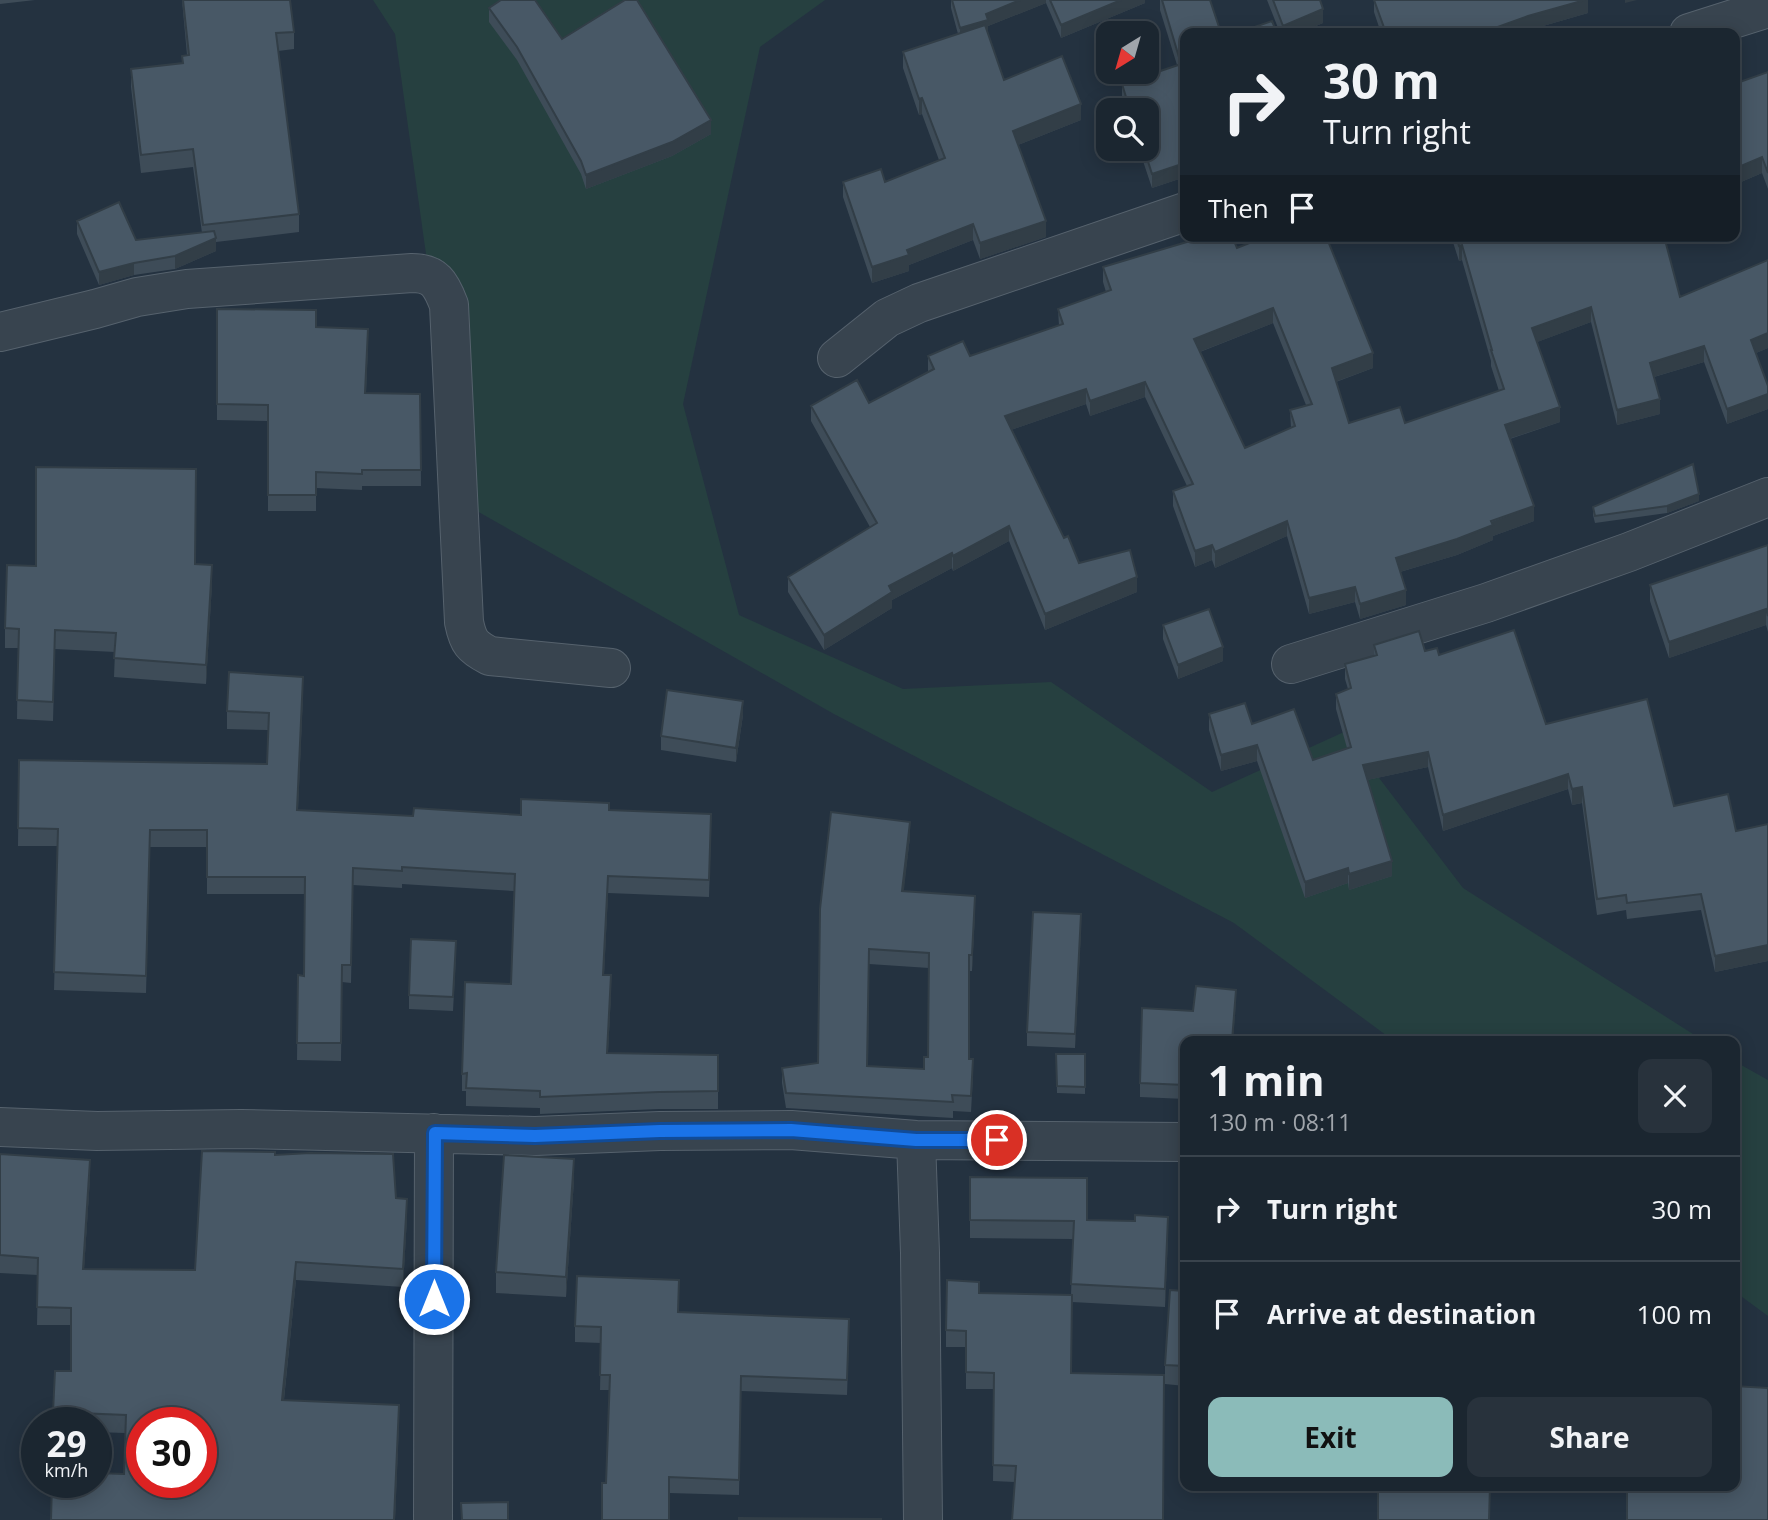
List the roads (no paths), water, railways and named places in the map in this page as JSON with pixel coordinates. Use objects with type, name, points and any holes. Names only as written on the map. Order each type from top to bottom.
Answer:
[{"type":"street","points":[[1705,28],[1768,8]]},
{"type":"street","points":[[837,358],[887,318],[919,303],[1180,214]]},
{"type":"street","points":[[0,332],[137,297],[187,289],[412,273],[422,273],[433,278],[442,287],[449,304],[464,622],[468,640],[490,656],[611,668]]},
{"type":"street","points":[[1291,664],[1486,603],[1629,552],[1768,497]]},
{"type":"street","points":[[0,1127],[97,1131],[241,1129],[535,1136],[791,1130],[916,1140],[1180,1142]]},
{"type":"street","points":[[433,1520],[435,1133]]},
{"type":"street","points":[[916,1140],[923,1520]]}]
